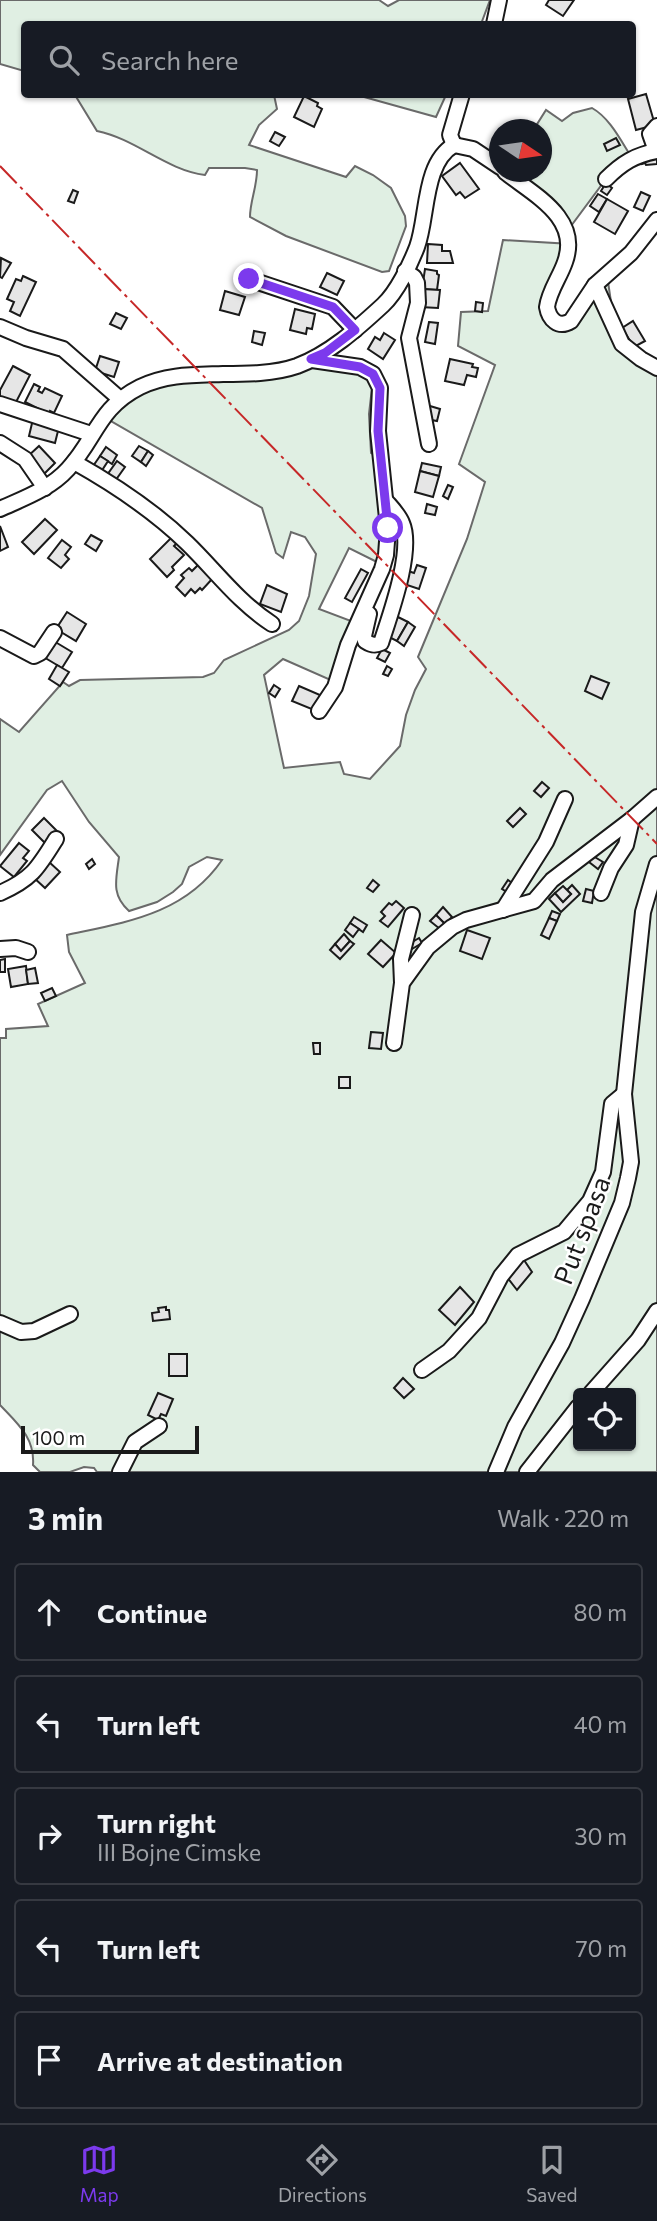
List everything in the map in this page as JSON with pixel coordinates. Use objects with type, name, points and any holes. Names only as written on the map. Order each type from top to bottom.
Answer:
[{"type":"street","points":[[495,21],[499,0]]},
{"type":"street","points":[[454,145],[450,135],[461,98]]},
{"type":"street","points":[[606,179],[621,163],[657,151],[650,134],[657,126]]},
{"type":"street","points":[[454,145],[473,149],[489,160]]},
{"type":"street","points":[[0,509],[45,488],[74,462],[107,412],[120,399],[139,388],[170,377],[279,370],[296,366],[325,353],[355,330],[385,303],[400,285],[417,247],[440,156],[454,145]]},
{"type":"street","points":[[518,182],[557,213],[568,230],[569,251],[548,299],[548,315],[562,324],[570,321],[595,285],[631,253],[657,220]]},
{"type":"street","points":[[405,271],[417,283],[418,303],[409,338],[429,444]]},
{"type":"street","points":[[249,279],[333,307],[355,330]]},
{"type":"street","points":[[595,285],[622,344],[657,368]]},
{"type":"street","points":[[0,327],[63,349],[120,399]]},
{"type":"street","points":[[311,359],[360,367],[373,374],[380,388],[378,431],[388,528],[386,555],[374,589],[348,645],[335,687],[319,711]]},
{"type":"street","points":[[0,404],[91,434]]},
{"type":"street","points":[[0,443],[25,459],[45,488]]},
{"type":"street","points":[[74,462],[121,489],[155,514],[187,543],[244,603],[272,624]]},
{"type":"street","points":[[374,589],[364,636],[365,641],[377,645],[381,643],[395,600],[407,545],[404,525],[385,500]]},
{"type":"street","points":[[0,638],[34,656],[40,653],[54,632]]},
{"type":"street","points":[[401,983],[428,947],[452,927],[478,915],[534,901],[552,880],[657,797]]},
{"type":"street","points":[[503,909],[546,842],[565,799]]},
{"type":"street","points":[[601,893],[611,868],[626,845],[632,819]]},
{"type":"street","points":[[0,892],[24,882],[55,839]]},
{"type":"street","name":"Put spasa","points":[[496,1472],[515,1427],[562,1343],[622,1203],[631,1162],[624,1094],[643,912],[657,864]]},
{"type":"street","points":[[394,1043],[401,959],[412,915]]},
{"type":"street","points":[[0,949],[16,948],[28,952]]},
{"type":"street","points":[[422,1370],[449,1351],[479,1318],[501,1276],[518,1255],[564,1232],[590,1201],[603,1172],[612,1104],[624,1094]]},
{"type":"street","points":[[595,1388],[638,1340],[657,1311]]},
{"type":"street","points":[[0,1323],[22,1332],[34,1331],[70,1314]]},
{"type":"street","points":[[527,1472],[573,1413]]},
{"type":"street","points":[[120,1472],[135,1442],[159,1426]]},
{"type":"green space","points":[[0,0],[379,0],[388,6],[399,0],[490,0],[482,21],[21,21],[21,70],[0,64]]},
{"type":"green space","points":[[77,98],[275,98],[277,109],[259,125],[249,145],[346,177],[355,166],[391,188],[405,216],[406,226],[389,271],[382,272],[286,236],[250,217],[257,170],[209,168],[205,175],[191,172],[97,131]]},
{"type":"green space","points":[[368,98],[445,98],[436,117]]},
{"type":"green space","points":[[592,108],[598,112],[610,124],[632,158],[606,179],[568,230],[520,183],[552,182],[552,119],[540,119],[546,110],[562,121],[573,113]]},
{"type":"green space","points":[[503,240],[571,244],[549,306],[561,322],[607,275],[615,329],[657,368],[657,1472],[97,1472],[94,1468],[84,1467],[70,1472],[40,1472],[33,1465],[31,1447],[24,1432],[0,1405],[0,1038],[6,1038],[6,1029],[48,1026],[38,1004],[85,983],[69,952],[67,935],[133,920],[173,904],[191,893],[222,860],[207,857],[189,867],[182,884],[173,892],[157,902],[129,911],[117,893],[119,857],[89,822],[62,781],[47,790],[0,855],[0,719],[19,732],[63,682],[69,686],[80,680],[203,677],[214,673],[224,660],[289,630],[299,621],[309,596],[316,554],[305,537],[291,532],[283,558],[276,553],[262,508],[104,417],[126,399],[165,381],[219,382],[269,378],[314,363],[368,372],[373,379],[369,414],[371,453],[378,457],[383,565],[349,548],[319,609],[359,624],[335,682],[283,659],[264,675],[284,768],[340,762],[344,774],[370,779],[400,746],[406,715],[426,669],[418,657],[467,539],[485,482],[459,464],[495,365],[458,346],[461,312],[488,311]]},
{"type":"building","points":[[549,0],[574,0],[563,16],[546,5]]},
{"type":"building","points":[[646,94],[655,125],[636,130],[628,99]]},
{"type":"building","points":[[303,98],[318,103],[317,106],[322,109],[314,127],[294,117]]},
{"type":"building","points":[[275,132],[285,137],[279,146],[270,141]]},
{"type":"building","points":[[616,138],[620,145],[607,151],[604,144]]},
{"type":"building","points":[[657,155],[657,164],[642,164],[641,158]]},
{"type":"building","points":[[460,163],[479,189],[465,198],[460,192],[456,195],[442,176]]},
{"type":"building","points":[[606,183],[612,188],[607,195],[601,191]]},
{"type":"building","points":[[73,190],[78,192],[74,203],[68,201]]},
{"type":"building","points":[[641,192],[650,196],[643,211],[634,207]]},
{"type":"building","points":[[598,194],[607,199],[599,212],[590,206]]},
{"type":"building","points":[[607,199],[628,211],[615,234],[594,222]]},
{"type":"building","points":[[428,244],[442,245],[442,251],[450,251],[453,263],[427,263]]},
{"type":"building","points":[[1,258],[11,263],[2,278],[0,277]]},
{"type":"building","points":[[425,269],[437,271],[437,290],[422,289]]},
{"type":"building","points":[[327,273],[344,281],[337,295],[320,287]]},
{"type":"building","points":[[23,276],[36,282],[20,316],[10,311],[14,302],[7,299],[16,279],[21,281]]},
{"type":"building","points":[[422,289],[440,290],[438,308],[420,307]]},
{"type":"building","points":[[225,291],[245,297],[239,315],[220,310]]},
{"type":"building","points":[[476,302],[483,303],[482,312],[475,311]]},
{"type":"building","points":[[295,309],[315,314],[312,329],[307,328],[306,334],[290,330]]},
{"type":"building","points":[[116,313],[127,318],[121,329],[110,324]]},
{"type":"building","points":[[633,321],[645,341],[634,347],[622,328]]},
{"type":"building","points":[[429,322],[438,323],[435,344],[425,342]]},
{"type":"building","points":[[254,331],[265,333],[262,345],[252,342]]},
{"type":"building","points":[[384,333],[395,340],[383,359],[368,349],[375,337],[380,340]]},
{"type":"building","points":[[100,356],[119,362],[114,377],[95,371]]},
{"type":"building","points":[[450,359],[473,364],[472,367],[478,368],[476,377],[467,375],[464,385],[445,381]]},
{"type":"building","points":[[13,366],[30,375],[14,406],[0,399],[0,390]]},
{"type":"building","points":[[34,384],[40,387],[38,391],[42,393],[45,388],[62,396],[54,413],[50,411],[49,414],[25,402]]},
{"type":"building","points":[[430,406],[440,409],[437,421],[426,419]]},
{"type":"building","points":[[33,419],[59,427],[55,443],[29,436]]},
{"type":"building","points":[[39,446],[55,463],[43,475],[26,458]]},
{"type":"building","points":[[139,446],[148,451],[141,462],[132,456]]},
{"type":"building","points":[[106,447],[117,455],[112,464],[100,456]]},
{"type":"building","points":[[148,451],[153,455],[146,466],[141,462]]},
{"type":"building","points":[[100,456],[108,461],[99,475],[91,469]]},
{"type":"building","points":[[117,461],[125,467],[115,481],[107,475]]},
{"type":"building","points":[[422,463],[441,467],[439,476],[420,471]]},
{"type":"building","points":[[420,471],[439,476],[433,497],[415,492]]},
{"type":"building","points":[[448,485],[453,487],[448,499],[443,496]]},
{"type":"building","points":[[427,504],[437,507],[435,515],[425,513]]},
{"type":"building","points":[[45,519],[57,530],[34,554],[22,542]]},
{"type":"building","points":[[0,526],[8,547],[0,551]]},
{"type":"building","points":[[91,535],[102,541],[96,551],[85,544]]},
{"type":"building","points":[[171,538],[177,543],[174,546],[184,555],[172,567],[174,570],[167,577],[150,559]]},
{"type":"building","points":[[62,540],[71,547],[65,555],[69,559],[61,568],[48,558]]},
{"type":"building","points":[[199,564],[213,578],[202,590],[200,588],[195,593],[191,589],[185,596],[176,587],[184,578],[181,575],[189,568],[192,571]]},
{"type":"building","points":[[417,565],[426,568],[419,589],[401,583],[408,571],[414,573]]},
{"type":"building","points":[[361,569],[368,573],[352,602],[345,598]]},
{"type":"building","points":[[267,585],[287,594],[281,612],[260,604]]},
{"type":"building","points":[[67,612],[86,624],[76,641],[56,629]]},
{"type":"building","points":[[398,617],[408,622],[397,641],[387,636]]},
{"type":"building","points":[[408,622],[415,627],[404,646],[397,641]]},
{"type":"building","points":[[52,640],[72,652],[62,668],[42,656]]},
{"type":"building","points":[[382,649],[390,653],[385,662],[377,658]]},
{"type":"building","points":[[57,665],[69,672],[60,686],[49,679]]},
{"type":"building","points":[[387,666],[392,669],[388,676],[383,674]]},
{"type":"building","points":[[591,676],[609,683],[602,699],[585,691]]},
{"type":"building","points":[[274,685],[280,689],[275,697],[269,693]]},
{"type":"building","points":[[299,686],[320,695],[314,710],[292,701]]},
{"type":"building","points":[[542,782],[549,788],[541,797],[534,791]]},
{"type":"building","points":[[520,808],[526,814],[513,827],[507,821]]},
{"type":"building","points":[[44,818],[57,831],[45,843],[32,830]]},
{"type":"building","points":[[19,843],[29,851],[23,858],[27,861],[14,877],[0,866]]},
{"type":"building","points":[[593,856],[603,862],[598,869],[589,862]]},
{"type":"building","points":[[92,859],[95,864],[89,869],[86,864]]},
{"type":"building","points":[[48,861],[60,872],[45,888],[33,877]]},
{"type":"building","points":[[373,880],[379,885],[373,892],[367,888]]},
{"type":"building","points":[[508,880],[515,885],[510,894],[502,889]]},
{"type":"building","points":[[572,885],[580,894],[561,912],[549,899],[555,893],[563,902],[571,894],[567,890]]},
{"type":"building","points":[[563,886],[571,894],[563,902],[555,893]]},
{"type":"building","points":[[586,889],[594,891],[592,903],[583,901]]},
{"type":"building","points":[[396,901],[404,908],[388,927],[380,921],[385,916],[381,912],[389,903],[392,905]]},
{"type":"building","points":[[443,907],[452,917],[445,924],[436,915]]},
{"type":"building","points":[[552,911],[560,914],[557,921],[549,918]]},
{"type":"building","points":[[436,915],[445,924],[440,929],[430,921]]},
{"type":"building","points":[[354,917],[367,925],[363,932],[350,923]]},
{"type":"building","points":[[549,918],[557,921],[549,939],[541,935]]},
{"type":"building","points":[[350,923],[359,929],[353,937],[345,930]]},
{"type":"building","points":[[467,930],[490,938],[482,959],[460,951]]},
{"type":"building","points":[[344,934],[350,941],[341,951],[335,944]]},
{"type":"building","points":[[419,938],[422,943],[412,949],[409,944]]},
{"type":"building","points":[[381,940],[396,953],[383,967],[368,954]]},
{"type":"building","points":[[350,941],[354,944],[340,959],[330,950],[335,944],[341,951]]},
{"type":"building","points":[[5,959],[5,972],[0,972],[0,960]]},
{"type":"building","points":[[26,966],[28,984],[11,987],[8,969]]},
{"type":"building","points":[[35,968],[38,983],[28,984],[26,970]]},
{"type":"building","points":[[52,988],[56,996],[45,1001],[41,993]]},
{"type":"building","points":[[371,1032],[383,1033],[381,1049],[369,1048]]},
{"type":"building","points":[[313,1043],[320,1043],[320,1054],[314,1054]]},
{"type":"building","points":[[339,1077],[350,1077],[350,1088],[339,1088]]},
{"type":"building","points":[[522,1257],[532,1272],[517,1290],[503,1272]]},
{"type":"building","points":[[460,1287],[474,1302],[455,1325],[439,1310]]},
{"type":"building","points":[[166,1307],[170,1319],[153,1321],[152,1313],[159,1312],[158,1308]]},
{"type":"building","points":[[169,1354],[187,1354],[187,1376],[169,1376]]},
{"type":"building","points":[[403,1378],[414,1389],[404,1398],[394,1388]]},
{"type":"building","points":[[158,1393],[173,1399],[166,1416],[161,1414],[158,1420],[148,1415]]},
{"type":"power","points":[[0,166],[657,844]]},
{"type":"route","points":[[249,279],[333,307],[355,330],[325,353],[311,359],[360,367],[373,374],[380,388],[378,431],[388,528]]}]
